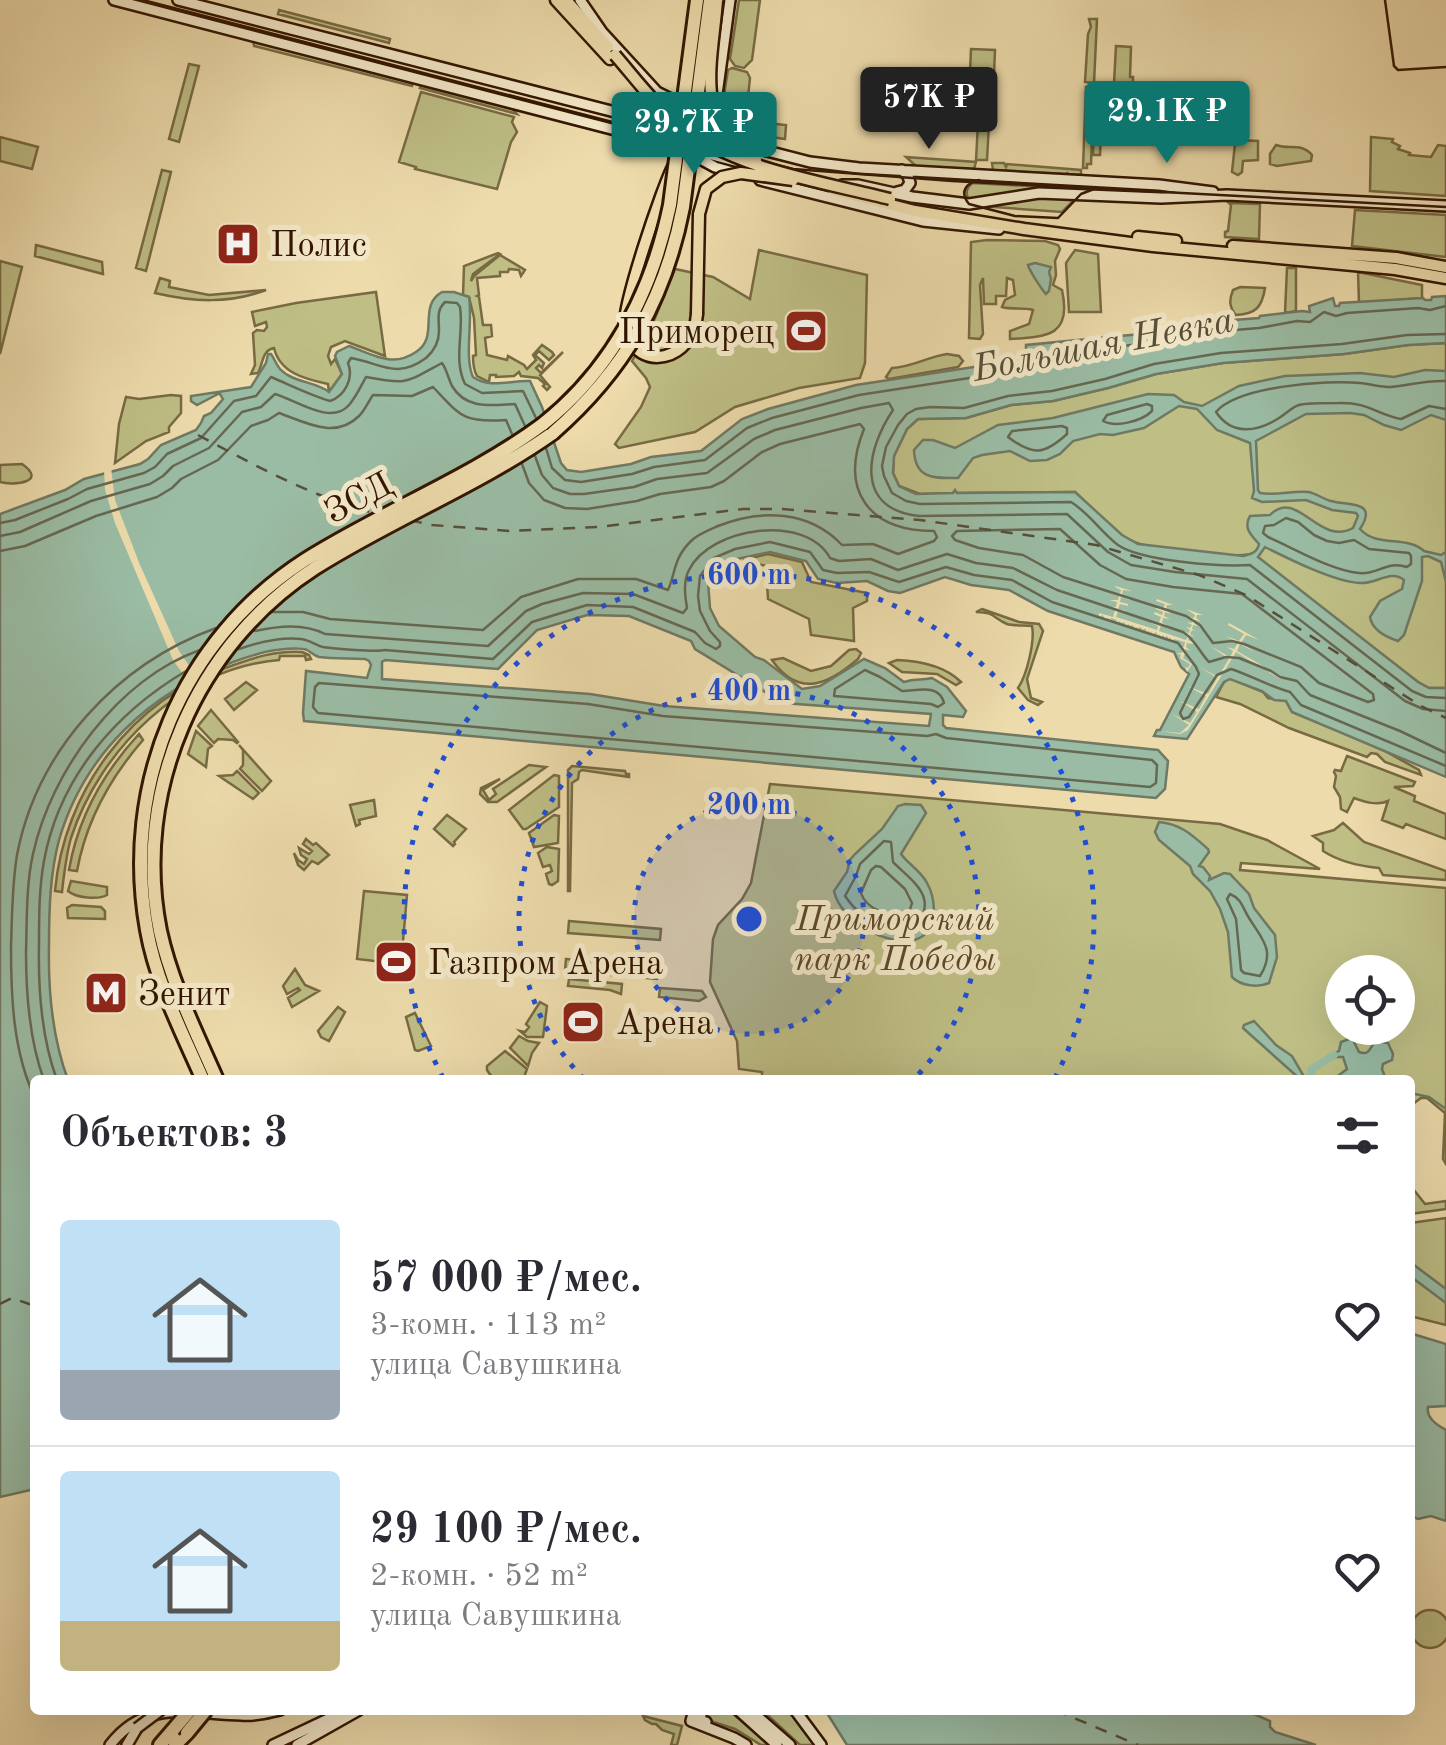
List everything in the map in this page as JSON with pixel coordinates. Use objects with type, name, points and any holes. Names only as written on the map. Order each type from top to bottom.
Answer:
[{"type":"highway","name":"ЗСД","points":[[201,1075],[159,971],[148,934],[140,873],[150,778],[164,732],[202,661],[221,635],[286,574],[332,544],[507,450],[562,408],[596,372],[627,328],[664,234],[697,0]]},
{"type":"highway","name":"ЗСД","points":[[215,1075],[170,967],[160,931],[154,873],[154,848],[169,757],[189,708],[244,628],[272,600],[331,559],[535,446],[585,404],[622,359],[661,285],[677,234],[714,0]]},
{"type":"highway","points":[[160,1745],[186,1715]]},
{"type":"highway","points":[[176,1745],[202,1715]]},
{"type":"main road","points":[[114,0],[825,184],[858,185],[969,204],[1039,193],[1161,198],[1228,195]]},
{"type":"main road","points":[[178,0],[217,5],[614,114],[810,162],[1159,185],[1228,195],[1446,206]]},
{"type":"main road","points":[[556,0],[666,113],[692,134],[734,156],[789,176],[958,216],[1051,232],[1153,246],[1396,269],[1446,278]]},
{"type":"main road","points":[[566,0],[612,57]]},
{"type":"main road","points":[[580,0],[602,32],[668,99],[680,100],[700,93],[712,79],[722,55]]},
{"type":"main road","points":[[714,0],[710,98],[715,117],[738,148],[789,176]]},
{"type":"main road","points":[[725,170],[713,154],[712,131],[733,0]]},
{"type":"main road","points":[[714,138],[733,0]]},
{"type":"main road","points":[[212,26],[217,5]]},
{"type":"main road","points":[[612,129],[608,122],[614,114]]},
{"type":"main road","points":[[680,147],[725,170],[922,221],[1051,232]]},
{"type":"main road","points":[[674,164],[664,183],[624,322],[630,339],[640,350],[662,357],[687,343],[695,330],[698,214],[706,189],[722,177],[741,173],[789,176]]},
{"type":"main road","points":[[888,192],[908,187],[908,176],[902,170]]},
{"type":"main road","points":[[958,216],[1148,239],[1396,258],[1446,267]]},
{"type":"main road","points":[[110,1745],[150,1715]]},
{"type":"main road","points":[[127,1745],[137,1728],[154,1715]]},
{"type":"main road","points":[[274,1744],[335,1715]]},
{"type":"main road","points":[[297,1745],[350,1715]]},
{"type":"main road","points":[[750,1715],[779,1741],[790,1745]]},
{"type":"main road","points":[[752,1715],[778,1730],[779,1741]]},
{"type":"main road","points":[[802,1715],[825,1745]]},
{"type":"main road","points":[[696,1716],[750,1745]]},
{"type":"green space","points":[[739,0],[760,0],[752,60],[744,68],[735,66],[730,59]]},
{"type":"green space","points":[[279,10],[390,39],[389,43],[278,14]]},
{"type":"green space","points":[[1089,19],[1097,19],[1094,83],[1085,82]]},
{"type":"green space","points":[[253,40],[413,81],[412,86],[254,46]]},
{"type":"green space","points":[[1116,46],[1131,47],[1133,83],[1114,83]]},
{"type":"green space","points":[[971,49],[995,50],[994,74],[970,73]]},
{"type":"green space","points":[[189,64],[199,66],[179,142],[169,139]]},
{"type":"green space","points":[[728,70],[747,72],[750,78],[746,116],[725,127],[724,95]]},
{"type":"green space","points":[[921,81],[965,83],[964,105],[920,103]]},
{"type":"green space","points":[[423,83],[510,106],[517,114],[420,88]]},
{"type":"green space","points":[[1086,87],[1094,87],[1091,164],[1083,168]]},
{"type":"green space","points":[[1096,87],[1103,89],[1100,155],[1093,155]]},
{"type":"green space","points":[[421,92],[514,117],[517,132],[497,189],[399,162]]},
{"type":"green space","points":[[757,122],[786,125],[785,139],[749,134],[750,124],[751,134],[759,135]]},
{"type":"green space","points":[[978,123],[989,124],[987,160],[976,160]]},
{"type":"green space","points":[[0,137],[38,147],[32,169],[0,161]]},
{"type":"green space","points":[[1371,137],[1393,139],[1400,146],[1398,149],[1409,155],[1431,157],[1438,145],[1446,146],[1446,196],[1370,191]]},
{"type":"green space","points":[[1238,140],[1258,141],[1258,160],[1243,161],[1238,175],[1232,172]]},
{"type":"green space","points":[[1276,145],[1304,149],[1312,155],[1311,161],[1270,164],[1270,154]]},
{"type":"green space","points":[[906,157],[976,162],[974,169],[916,166]]},
{"type":"green space","points":[[992,163],[1081,170],[1081,175],[993,170]]},
{"type":"green space","points":[[162,170],[171,172],[146,271],[136,268]]},
{"type":"green space","points":[[972,183],[1084,189],[1031,190],[969,201],[967,191]]},
{"type":"green space","points":[[1032,196],[1077,197],[1062,212],[980,206]]},
{"type":"green space","points":[[1229,203],[1260,204],[1259,239],[1225,237]]},
{"type":"green space","points":[[1355,210],[1446,215],[1446,257],[1352,246]]},
{"type":"green space","points":[[1045,241],[1058,245],[1053,285],[1062,290],[1064,316],[1054,331],[1010,339],[1010,331],[1029,324],[1033,310],[1002,307],[1005,300],[1015,295],[1013,280],[1007,278],[1006,296],[996,296],[996,304],[984,304],[983,278],[983,334],[980,339],[969,338],[971,242]]},
{"type":"green space","points":[[36,245],[102,262],[103,274],[35,256]]},
{"type":"green space","points":[[759,250],[867,275],[865,363],[860,378],[799,388],[735,407],[695,432],[619,448],[615,444],[650,387],[632,361],[651,328],[675,269],[713,277],[750,299]]},
{"type":"green space","points":[[1075,250],[1098,254],[1101,312],[1069,312],[1066,263]]},
{"type":"green space","points":[[498,253],[473,274],[471,281],[500,255],[525,270],[521,276],[519,270],[509,269],[500,272],[500,276],[477,278],[483,325],[491,325],[492,336],[485,338],[487,355],[507,360],[508,356],[527,369],[536,360],[533,355],[542,345],[554,355],[549,360],[539,351],[535,355],[544,363],[542,368],[536,368],[541,373],[563,352],[540,375],[550,387],[547,390],[538,378],[521,376],[519,372],[514,376],[490,375],[489,382],[475,372],[474,318],[469,297],[463,295],[464,266]]},
{"type":"green space","points":[[0,261],[22,267],[0,354]]},
{"type":"green space","points":[[1287,268],[1296,268],[1296,311],[1285,313]]},
{"type":"green space","points":[[1358,272],[1422,285],[1422,298],[1359,303]]},
{"type":"green space","points":[[160,278],[170,281],[169,287],[209,295],[266,290],[225,299],[183,298],[155,293]]},
{"type":"green space","points":[[1265,288],[1257,308],[1236,315],[1231,297],[1233,290]]},
{"type":"green space","points":[[376,292],[385,356],[345,341],[331,347],[331,364],[335,359],[342,374],[329,392],[328,384],[288,369],[274,348],[265,354],[258,373],[251,374],[255,365],[253,333],[267,327],[266,322],[255,326],[252,312]]},
{"type":"green space","points":[[1446,343],[1446,688],[1429,688],[1418,682],[1252,554],[1189,552],[1138,543],[1114,529],[1075,492],[920,494],[899,486],[893,473],[894,456],[907,429],[918,419],[966,418],[1011,405],[1053,401],[1156,374],[1223,363]]},
{"type":"green space","points":[[947,354],[963,361],[958,367],[886,377],[892,368]]},
{"type":"green space","points":[[181,396],[181,413],[169,432],[146,441],[115,463],[126,397]]},
{"type":"green space","points":[[22,464],[32,475],[30,479],[0,482],[0,465]]},
{"type":"green space","points":[[768,554],[802,562],[811,582],[867,593],[867,601],[853,608],[854,641],[811,635],[809,619],[768,599],[766,566],[743,560]]},
{"type":"green space","points":[[982,609],[1019,622],[1039,624],[1043,631],[1027,679],[1031,698],[1042,702],[1038,705],[1018,688],[1030,658],[1032,626],[1007,624],[990,614],[976,612]]},
{"type":"green space","points":[[849,650],[861,653],[858,659],[836,675],[814,684],[793,680],[772,660],[783,658],[811,671],[831,666]]},
{"type":"green space","points":[[302,652],[311,659],[280,656],[279,660],[243,666],[210,679],[178,696],[150,719],[124,745],[84,805],[69,844],[62,892],[55,891],[72,818],[108,754],[133,726],[193,682],[256,658]]},
{"type":"green space","points":[[897,660],[932,665],[961,682],[956,685],[937,674],[902,672],[889,663]]},
{"type":"green space","points":[[1229,678],[1263,692],[1268,698],[1286,701],[1292,712],[1376,746],[1419,770],[1421,775],[1385,762],[1377,754],[1367,757],[1216,697]]},
{"type":"green space","points":[[246,682],[257,690],[234,710],[225,699]]},
{"type":"green space","points":[[211,710],[237,743],[218,739],[214,743],[198,726]]},
{"type":"green space","points":[[196,731],[212,746],[208,749],[206,767],[188,754]]},
{"type":"green space","points":[[139,734],[143,740],[120,769],[93,818],[77,871],[69,870],[94,797]]},
{"type":"green space","points":[[239,745],[271,781],[262,791],[240,769],[243,750]]},
{"type":"green space","points":[[1347,756],[1415,782],[1413,786],[1394,787],[1415,796],[1414,801],[1446,814],[1446,839],[1382,820],[1388,801],[1375,803],[1354,798],[1347,812],[1341,809],[1334,772],[1341,771]]},
{"type":"green space","points":[[529,765],[546,767],[497,802],[488,802],[480,794],[481,788],[500,779],[483,790],[489,800],[496,794],[493,789]]},
{"type":"green space","points":[[572,766],[625,771],[629,777],[582,770],[572,783],[568,891],[568,770]]},
{"type":"green space","points":[[237,771],[259,793],[253,799],[219,776]]},
{"type":"green space","points":[[554,775],[559,776],[559,807],[523,829],[509,810]]},
{"type":"green space","name":"Приморский парк Победы","points":[[770,784],[1220,824],[1267,840],[1320,869],[1241,863],[1240,870],[1446,888],[1446,1164],[1445,1113],[1427,1098],[1415,1102],[1415,1075],[762,1075],[739,1069],[737,1041],[710,982],[713,939],[718,925],[751,883]]},
{"type":"green space","points":[[374,800],[376,816],[359,820],[356,826],[350,805]]},
{"type":"green space","points":[[447,815],[466,829],[453,846],[434,829]]},
{"type":"green space","points":[[554,815],[559,816],[558,843],[534,847],[529,833]]},
{"type":"green space","points":[[1343,823],[1364,842],[1446,871],[1446,880],[1383,875],[1379,868],[1350,863],[1323,851],[1323,843],[1313,836]]},
{"type":"green space","points":[[306,839],[329,855],[318,864],[312,861],[304,870],[294,853],[304,864],[307,859],[299,848],[309,854],[312,851],[303,844]]},
{"type":"green space","points":[[547,847],[559,849],[558,881],[552,885],[546,874],[552,871],[550,865],[543,867],[538,853]]},
{"type":"green space","points":[[71,881],[107,887],[107,895],[76,895],[68,891]]},
{"type":"green space","name":"Газпром Арена","points":[[364,891],[407,895],[401,964],[357,959]]},
{"type":"green space","points":[[101,907],[105,919],[68,918],[67,908]]},
{"type":"green space","points":[[569,921],[661,929],[660,940],[568,933]]},
{"type":"green space","points":[[566,959],[658,967],[657,979],[565,971]]},
{"type":"green space","points":[[295,969],[305,985],[319,991],[292,1007],[288,998],[300,990],[287,994],[283,986]]},
{"type":"green space","points":[[569,979],[622,984],[621,994],[568,986]]},
{"type":"green space","points":[[660,988],[702,991],[706,997],[699,1001],[659,997]]},
{"type":"green space","points":[[540,1002],[547,1006],[543,1037],[527,1037],[520,1031],[529,1027],[526,1024]]},
{"type":"green space","points":[[338,1007],[345,1012],[329,1041],[318,1031]]},
{"type":"green space","points":[[415,1013],[431,1046],[418,1051],[406,1017]]},
{"type":"green space","points":[[519,1036],[539,1043],[528,1066],[510,1048]]},
{"type":"green space","points":[[505,1051],[527,1069],[525,1075],[490,1075],[487,1066]]},
{"type":"green space","points":[[1415,1191],[1425,1204],[1446,1201],[1446,1209],[1415,1213]]},
{"type":"green space","points":[[1446,1218],[1446,1325],[1415,1317],[1415,1222]]},
{"type":"green space","points":[[1430,1610],[1443,1616],[1447,1636],[1443,1642],[1430,1648],[1417,1642],[1417,1616]]},
{"type":"green space","points":[[735,1715],[769,1745],[761,1745],[704,1716]]},
{"type":"green space","points":[[767,1715],[794,1715],[817,1745],[800,1745]]},
{"type":"green space","points":[[643,1716],[682,1726],[677,1745],[671,1745],[674,1734]]},
{"type":"water","points":[[1028,265],[1051,267],[1046,294]]},
{"type":"water","name":"Большая Невка","points":[[442,292],[469,297],[469,360],[473,377],[493,383],[530,381],[561,463],[567,470],[581,472],[701,451],[742,419],[856,385],[1026,359],[1026,345],[1183,330],[1195,323],[1310,312],[1309,306],[1333,298],[1335,306],[1339,306],[1446,296],[1446,343],[1223,363],[1156,374],[1053,401],[1011,405],[966,418],[918,419],[907,429],[894,456],[893,473],[899,486],[916,494],[955,490],[1075,492],[1122,535],[1138,544],[1243,556],[1255,551],[1259,544],[1248,528],[1250,516],[1290,508],[1329,530],[1341,532],[1353,528],[1358,516],[1306,500],[1262,502],[1252,498],[1250,443],[1217,430],[1197,409],[1179,406],[1144,428],[1073,441],[1047,460],[1030,461],[1010,451],[982,455],[973,458],[958,478],[922,472],[914,450],[923,440],[955,448],[998,425],[1053,418],[1148,394],[1174,395],[1202,406],[1239,386],[1285,376],[1360,373],[1394,377],[1425,370],[1446,371],[1446,420],[1431,415],[1401,430],[1364,415],[1306,414],[1256,441],[1260,493],[1309,492],[1359,506],[1366,513],[1360,529],[1367,535],[1409,543],[1441,555],[1446,552],[1446,582],[1441,562],[1422,557],[1422,581],[1404,635],[1398,641],[1377,629],[1370,617],[1380,601],[1402,589],[1404,580],[1399,577],[1350,582],[1265,547],[1258,557],[1418,682],[1429,688],[1446,688],[1446,777],[1292,712],[1286,701],[1274,700],[1230,679],[1224,682],[1187,739],[1154,736],[1189,674],[1174,652],[1048,611],[1009,590],[945,577],[900,593],[867,581],[837,583],[818,579],[806,561],[770,552],[718,567],[708,581],[710,608],[719,626],[802,689],[820,686],[864,659],[904,682],[932,678],[947,687],[966,711],[963,717],[943,715],[946,728],[1158,750],[1168,761],[1165,789],[1156,798],[304,721],[306,671],[367,678],[371,665],[365,659],[319,657],[300,649],[259,653],[203,675],[148,709],[103,754],[70,809],[59,840],[51,892],[49,979],[55,1031],[66,1075],[30,1075],[30,1490],[0,1497],[0,514],[84,479],[140,464],[161,445],[196,430],[204,416],[223,399],[218,394],[197,405],[191,396],[251,387],[268,354],[285,374],[329,392],[342,374],[335,356],[349,346],[387,359],[409,356],[427,338],[431,305]],"holes":[[[587,615],[629,616],[691,641],[695,649],[783,703],[931,714],[929,726],[382,679],[385,660],[498,669],[537,630]]]},
{"type":"water","points":[[921,805],[926,813],[901,854],[924,879],[934,906],[929,929],[917,939],[906,941],[867,930],[846,912],[834,891],[854,855],[882,829],[898,806]]},
{"type":"water","points":[[1159,822],[1180,828],[1208,849],[1199,866],[1210,876],[1209,880],[1230,874],[1249,894],[1254,908],[1275,935],[1277,957],[1269,983],[1250,985],[1232,977],[1228,932],[1220,909],[1190,866],[1159,840],[1155,832]]},
{"type":"water","points":[[1254,1021],[1292,1056],[1303,1075],[1295,1075],[1244,1025]]},
{"type":"water","points":[[1340,1045],[1356,1045],[1363,1053],[1373,1045],[1389,1045],[1393,1054],[1392,1060],[1383,1064],[1384,1075],[1339,1075],[1347,1069],[1343,1057],[1336,1057]]},
{"type":"water","points":[[1415,1266],[1446,1289],[1446,1303],[1415,1280]]},
{"type":"water","points":[[1415,1335],[1446,1344],[1446,1406],[1428,1407],[1428,1411],[1433,1421],[1446,1430],[1446,1521],[1431,1516],[1418,1519]]},
{"type":"water","points":[[828,1715],[1256,1715],[1270,1721],[1275,1732],[1316,1745],[847,1745]]},
{"type":"pier","points":[[111,467],[115,500],[140,565],[179,651],[199,680],[191,685],[173,660],[115,523],[105,490],[104,470]]},
{"type":"pier","points":[[1115,586],[1132,591],[1123,590],[1122,595],[1130,600],[1121,597],[1120,602],[1128,606],[1120,604],[1118,609],[1126,611],[1118,611],[1116,617],[1157,630],[1158,626],[1151,623],[1159,623],[1161,617],[1154,614],[1163,612],[1156,607],[1163,609],[1165,604],[1157,599],[1173,605],[1167,605],[1171,614],[1165,612],[1164,616],[1170,619],[1163,618],[1162,623],[1167,625],[1161,625],[1159,631],[1186,640],[1188,635],[1184,632],[1190,630],[1186,627],[1192,625],[1187,622],[1192,623],[1189,617],[1195,615],[1186,609],[1203,615],[1197,615],[1200,621],[1194,623],[1198,626],[1193,625],[1196,631],[1190,634],[1195,637],[1190,635],[1188,640],[1193,644],[1187,643],[1191,651],[1186,649],[1184,653],[1188,655],[1183,658],[1192,664],[1187,672],[1185,667],[1190,664],[1177,653],[1182,653],[1180,647],[1185,642],[1172,642],[1170,637],[1168,641],[1166,636],[1164,640],[1164,635],[1156,637],[1157,633],[1153,636],[1151,631],[1149,635],[1149,630],[1146,634],[1146,629],[1142,633],[1142,628],[1137,631],[1137,627],[1125,627],[1119,621],[1116,624],[1117,620],[1111,618],[1109,622],[1102,615],[1099,619],[1099,613],[1113,617],[1115,610],[1107,607],[1116,607],[1117,602],[1109,600],[1118,600],[1119,596],[1111,593],[1120,594]]},
{"type":"pier","points":[[1229,623],[1259,640],[1246,635],[1241,643],[1256,653],[1240,644],[1237,651],[1282,677],[1236,652],[1188,730],[1180,734],[1160,731],[1180,733],[1189,725],[1172,714],[1190,723],[1197,712],[1180,701],[1199,709],[1206,696],[1187,686],[1208,694],[1217,678],[1200,667],[1218,677],[1229,659],[1210,646],[1230,657],[1233,651],[1227,647],[1234,649],[1238,643],[1226,636],[1239,641],[1244,634]]},
{"type":"waterway","points":[[1311,1075],[1312,1069],[1334,1055]]},
{"type":"waterway","points":[[1415,1094],[1429,1097],[1446,1109]]},
{"type":"ferry route","points":[[198,435],[308,490],[378,514]]},
{"type":"ferry route","points":[[410,520],[510,531],[599,527],[743,509],[781,509],[920,520],[1096,545],[1199,575],[1246,595],[1446,718]]},
{"type":"ferry route","points":[[0,1304],[12,1298],[30,1304]]},
{"type":"ferry route","points":[[1067,1715],[1138,1745]]},
{"type":"tram line","points":[[143,0],[793,169],[1446,207]]},
{"type":"tram line","points":[[1385,0],[1394,66],[1398,70],[1446,67]]},
{"type":"tram line","points":[[979,180],[965,189],[969,204],[1015,216],[1058,218],[1081,194],[1094,189]]},
{"type":"place","name":"Полис","points":[[238,244]]},
{"type":"place","name":"Приморец","points":[[806,331]]},
{"type":"place","name":"Газпром Арена","points":[[396,962]]},
{"type":"place","name":"Зенит","points":[[106,993]]},
{"type":"place","name":"Арена","points":[[583,1022]]}]
